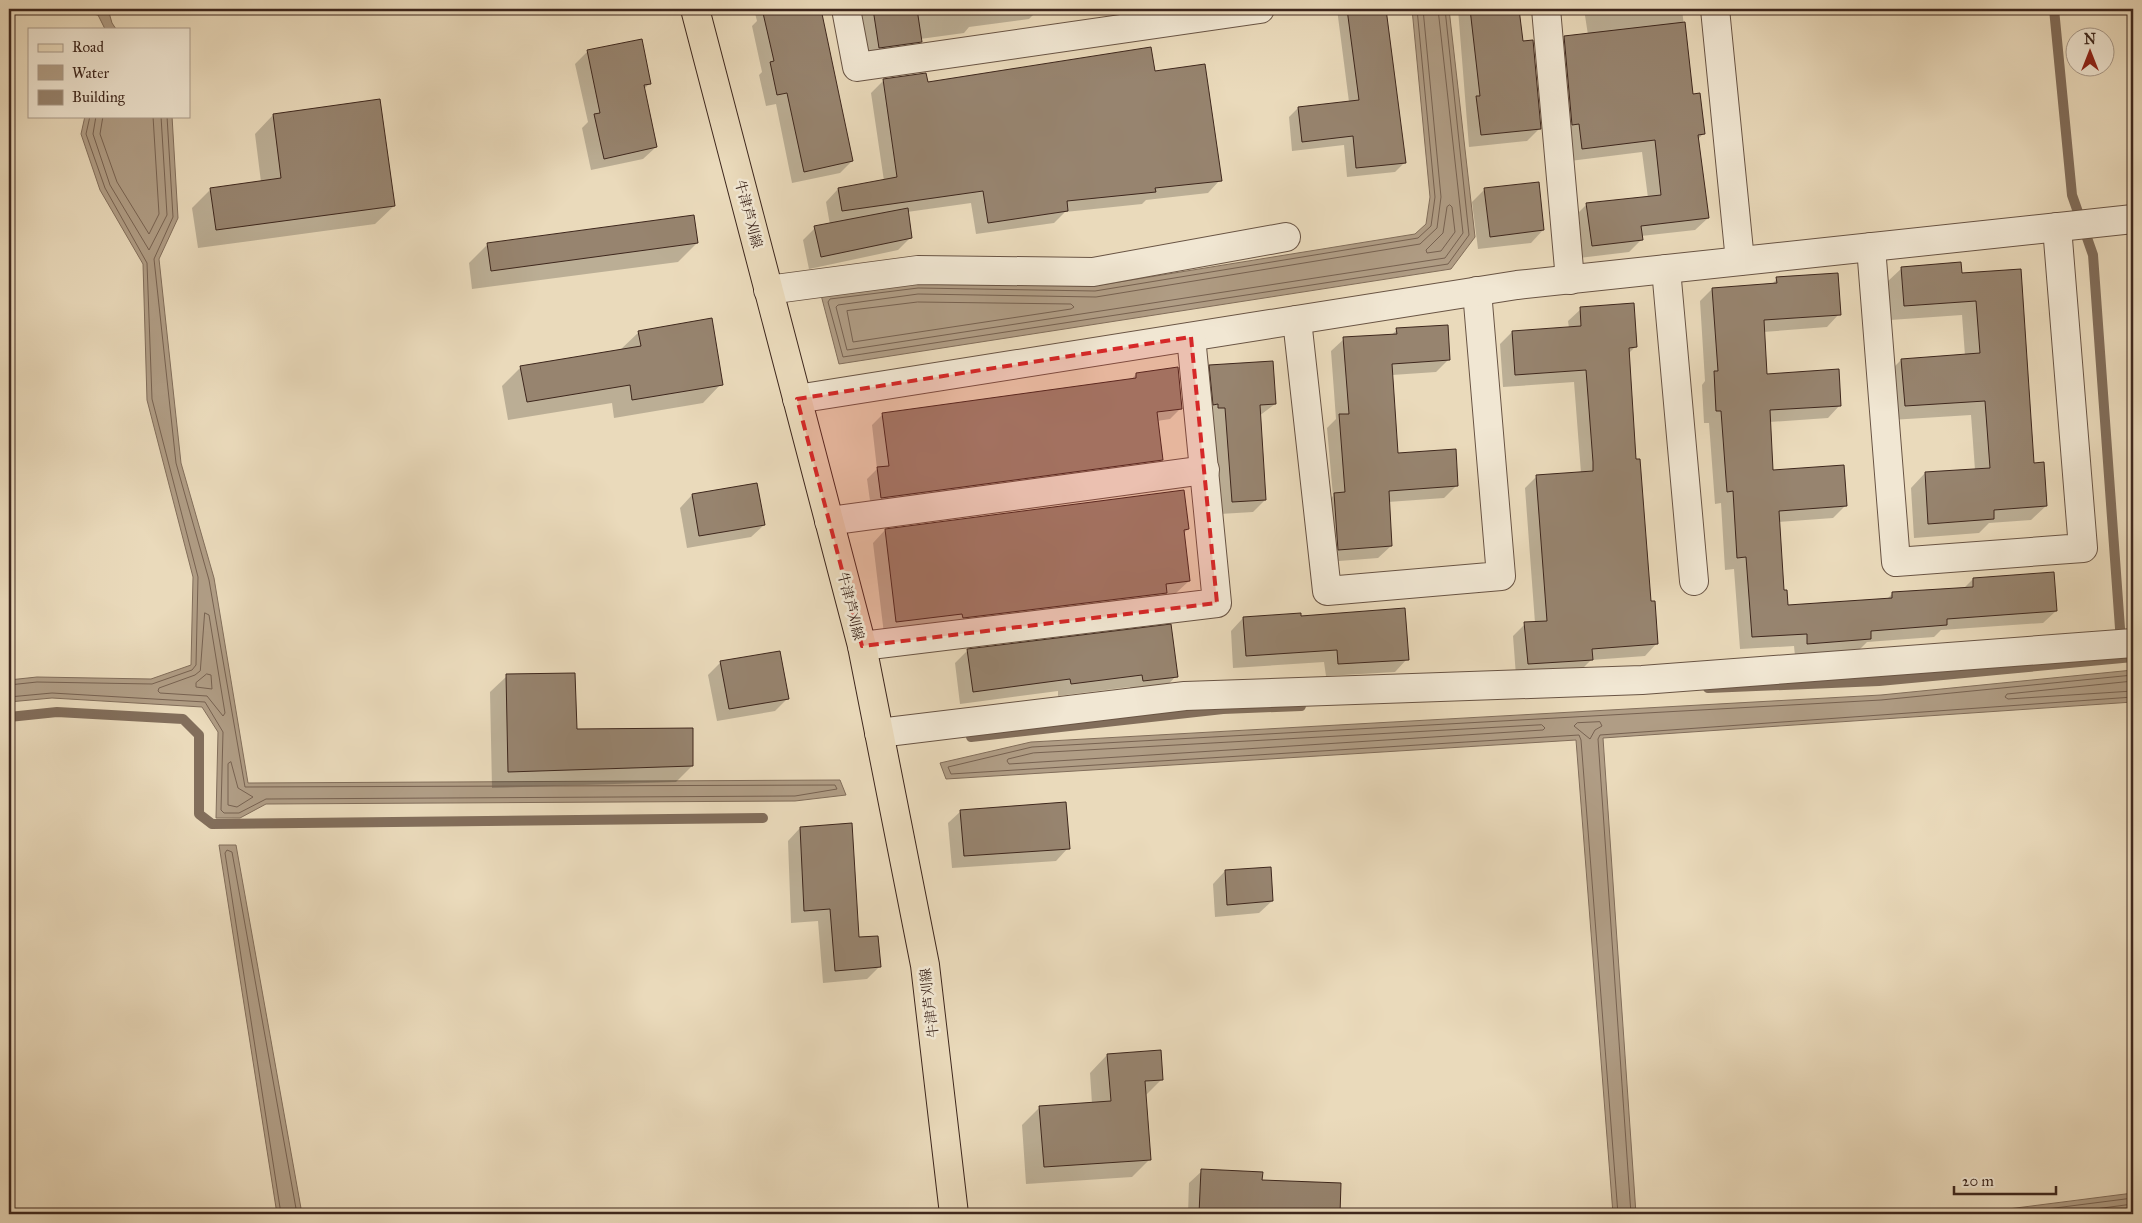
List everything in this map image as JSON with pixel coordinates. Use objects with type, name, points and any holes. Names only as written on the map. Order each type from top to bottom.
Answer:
[{"type":"main road","name":"牛津芦刈線","points":[[695,9],[862,646],[925,965],[954,1214]]},
{"type":"street","points":[[846,9],[857,67],[1260,9]]},
{"type":"street","points":[[1546,9],[1570,280]]},
{"type":"street","points":[[1715,9],[1740,261]]},
{"type":"street","points":[[797,399],[1478,291],[2133,219]]},
{"type":"street","points":[[1871,247],[1896,562],[2083,548],[2074,225]]},
{"type":"street","points":[[768,290],[918,270],[1094,272],[1286,237]]},
{"type":"street","points":[[1666,269],[1694,581]]},
{"type":"street","points":[[1297,320],[1327,591],[1501,576],[1478,291]]},
{"type":"street","points":[[862,646],[1217,603],[1191,337]]},
{"type":"street","points":[[829,521],[1205,470]]},
{"type":"street","points":[[879,733],[1185,696],[1642,680],[2126,643]]},
{"type":"highlighted area","points":[[1191,337],[1217,603],[862,646],[797,399]]},
{"type":"water","points":[[65,9],[108,9],[115,28],[104,28],[98,15]]},
{"type":"water","points":[[1412,9],[1449,9],[1475,237],[1451,269],[839,364],[821,295],[917,283],[1094,286],[1415,234],[1426,224],[1430,197]]},
{"type":"water","points":[[85,118],[172,118],[178,218],[159,259],[181,463],[214,578],[248,783],[840,780],[846,795],[795,801],[266,804],[240,818],[216,818],[218,732],[202,707],[52,698],[9,702],[9,680],[37,677],[151,679],[191,665],[193,577],[147,400],[143,264],[100,190],[81,134]]},
{"type":"water","points":[[2133,670],[2133,702],[1603,738],[1636,1214],[1613,1214],[1576,740],[946,779],[940,763],[1031,742],[1881,695]]},
{"type":"water","points":[[219,845],[236,845],[302,1214],[277,1214]]},
{"type":"water","points":[[2133,1193],[2133,1214],[1969,1214]]},
{"type":"building","points":[[782,9],[821,9],[853,161],[804,172],[787,93],[777,95],[770,62],[774,61],[763,13]]},
{"type":"building","points":[[873,9],[917,9],[922,42],[879,48]]},
{"type":"building","points":[[1347,9],[1386,9],[1406,163],[1356,168],[1353,136],[1302,142],[1298,107],[1359,100]]},
{"type":"building","points":[[1470,9],[1519,9],[1523,41],[1533,40],[1541,129],[1481,135],[1476,96],[1480,96]]},
{"type":"building","points":[[1685,22],[1693,94],[1700,93],[1705,134],[1698,135],[1709,218],[1641,226],[1643,240],[1592,246],[1586,203],[1661,195],[1655,140],[1582,149],[1579,124],[1572,125],[1564,36]]},
{"type":"building","points":[[642,39],[651,84],[644,85],[657,147],[604,159],[594,114],[600,113],[587,50]]},
{"type":"building","points":[[1151,47],[1155,71],[1205,64],[1222,181],[1155,188],[1156,192],[1067,201],[1068,211],[988,223],[983,191],[842,211],[838,188],[897,177],[883,79],[926,73],[928,82]]},
{"type":"building","points":[[380,99],[395,206],[216,230],[210,188],[281,178],[273,114]]},
{"type":"building","points":[[1539,182],[1544,230],[1490,237],[1484,188]]},
{"type":"building","points":[[908,208],[912,238],[821,257],[814,226]]},
{"type":"building","points":[[694,215],[698,243],[491,271],[487,243]]},
{"type":"building","points":[[1961,262],[1962,273],[2021,269],[2034,463],[2044,462],[2047,506],[1994,510],[1994,519],[1928,524],[1925,472],[1990,468],[1985,401],[1905,406],[1901,359],[1980,353],[1976,301],[1904,306],[1901,267]]},
{"type":"building","points":[[1838,273],[1841,315],[1764,320],[1767,374],[1839,369],[1841,406],[1770,410],[1773,470],[1844,465],[1847,506],[1779,511],[1784,590],[1787,590],[1788,605],[1892,598],[1892,592],[1973,587],[1973,578],[2054,572],[2057,611],[1947,619],[1947,625],[1871,631],[1871,639],[1807,644],[1807,634],[1752,637],[1746,557],[1737,558],[1733,491],[1727,492],[1721,411],[1716,411],[1714,371],[1718,371],[1712,288],[1777,283],[1776,277]]},
{"type":"building","points":[[1634,303],[1637,347],[1629,348],[1636,459],[1640,459],[1651,601],[1655,601],[1658,644],[1592,649],[1593,660],[1528,664],[1524,622],[1547,621],[1536,475],[1593,471],[1593,462],[1586,370],[1515,375],[1512,331],[1581,326],[1580,307]]},
{"type":"building","points":[[712,318],[723,385],[632,400],[630,385],[527,402],[520,366],[641,346],[638,331]]},
{"type":"building","points":[[1448,325],[1450,360],[1392,364],[1398,453],[1456,449],[1458,486],[1389,491],[1392,546],[1338,550],[1334,493],[1345,492],[1339,414],[1349,414],[1343,337],[1397,334],[1396,328]]},
{"type":"building","points":[[1273,361],[1276,404],[1260,405],[1266,500],[1232,502],[1225,408],[1218,408],[1218,404],[1213,405],[1209,365]]},
{"type":"building","points":[[1178,367],[1182,409],[1157,412],[1163,460],[881,498],[877,467],[889,466],[882,413],[1136,378],[1136,373]]},
{"type":"building","points":[[757,483],[765,525],[699,536],[692,494]]},
{"type":"building","points":[[1184,490],[1189,529],[1184,530],[1190,581],[1166,584],[1167,593],[963,618],[962,614],[896,622],[885,529]]},
{"type":"building","points":[[1405,608],[1409,660],[1338,664],[1337,650],[1246,656],[1243,617],[1301,613],[1301,616]]},
{"type":"building","points":[[1171,624],[1178,677],[1143,681],[1142,675],[1071,684],[1070,679],[973,692],[967,649]]},
{"type":"building","points":[[780,651],[789,699],[729,709],[720,661]]},
{"type":"building","points":[[575,673],[577,729],[693,728],[693,766],[508,772],[506,674]]},
{"type":"building","points":[[1066,802],[1070,849],[964,856],[960,810]]},
{"type":"building","points":[[852,823],[859,937],[878,936],[881,967],[835,971],[830,909],[804,911],[800,827]]},
{"type":"building","points":[[1271,867],[1273,901],[1227,905],[1225,870]]},
{"type":"building","points":[[1161,1050],[1163,1080],[1145,1081],[1151,1160],[1044,1167],[1039,1106],[1111,1101],[1107,1054]]},
{"type":"building","points":[[1201,1169],[1263,1172],[1262,1180],[1341,1183],[1340,1214],[1199,1214]]},
{"type":"waterway","points":[[2054,9],[2072,195],[2093,255],[2121,642]]},
{"type":"waterway","points":[[1708,688],[1879,681],[2133,657]]},
{"type":"waterway","points":[[971,737],[1223,709],[1301,706]]},
{"type":"waterway","points":[[9,717],[57,712],[183,719],[199,735],[199,814],[212,824],[763,818]]}]
